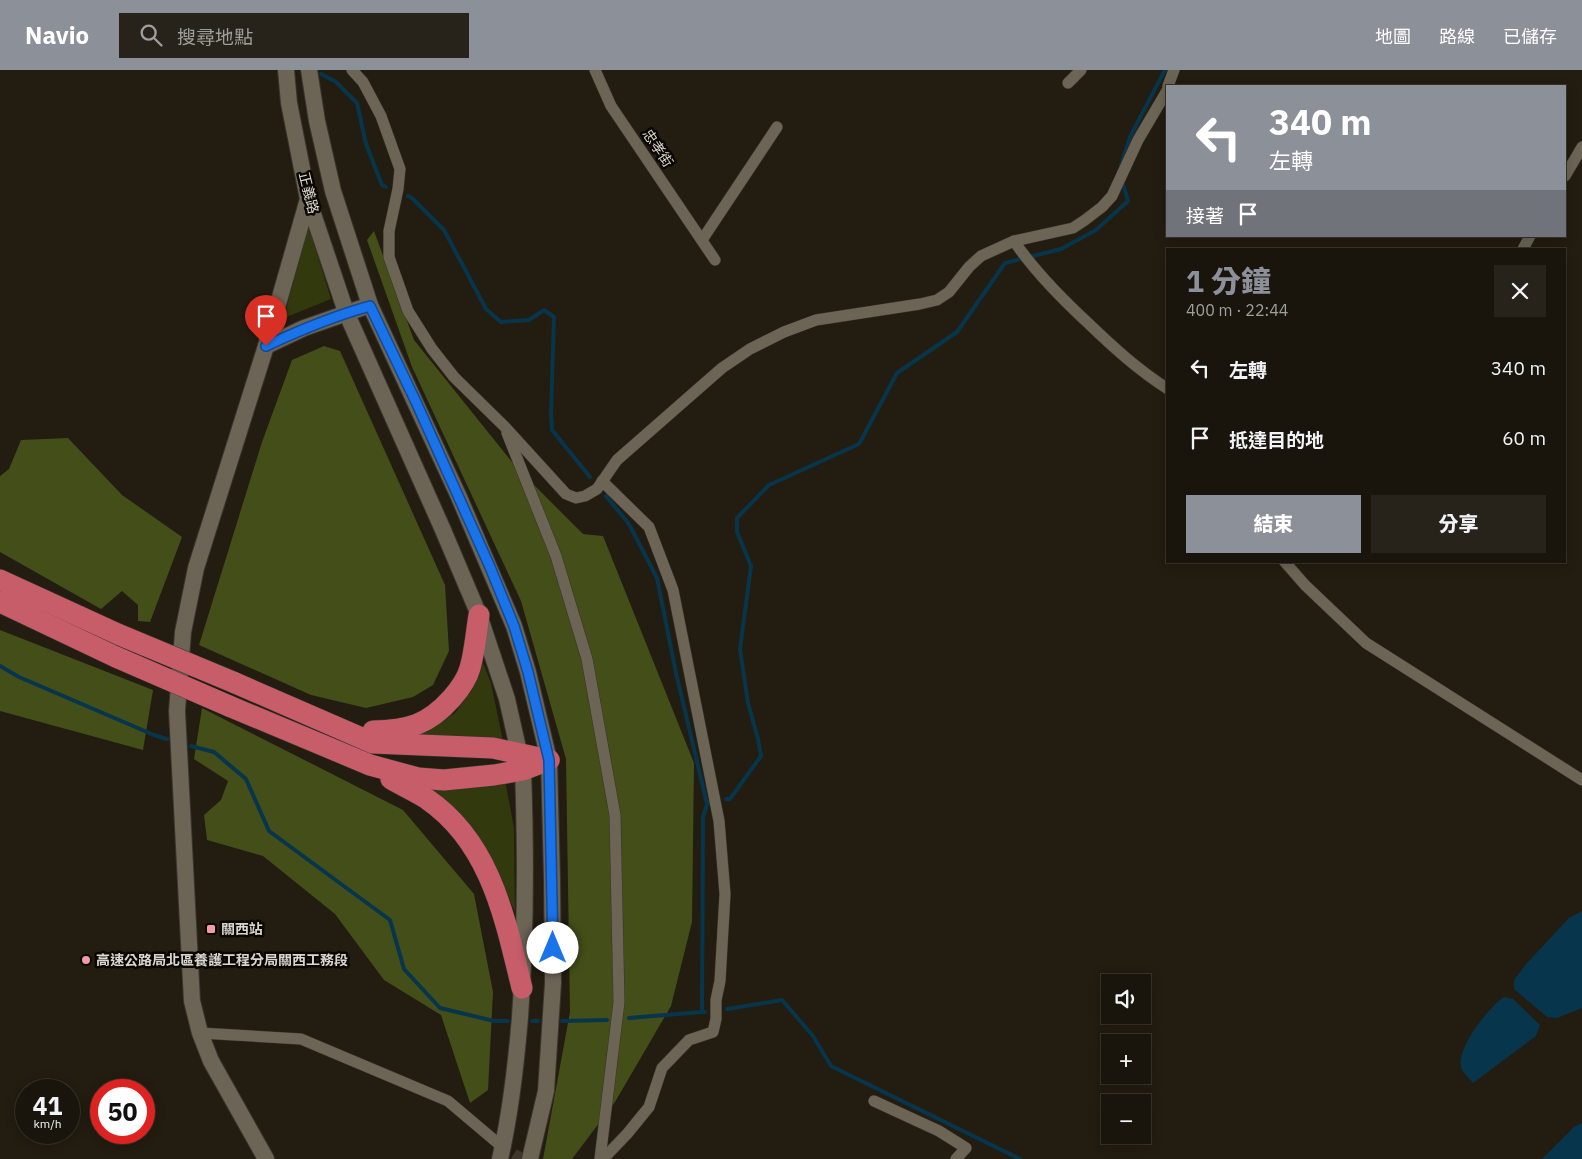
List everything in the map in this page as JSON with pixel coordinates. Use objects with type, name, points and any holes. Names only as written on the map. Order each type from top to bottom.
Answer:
[{"type":"highway","points":[[1,580],[120,635],[233,682],[343,732],[373,743],[493,748],[521,762]]},
{"type":"highway","points":[[0,602],[116,657],[370,765],[418,778],[444,780],[494,775],[521,762],[549,760]]},
{"type":"highway","points":[[0,609],[28,615]]},
{"type":"highway","points":[[343,732],[398,730],[426,722],[442,710],[458,691],[470,670],[479,615]]},
{"type":"highway","points":[[370,765],[388,778],[428,800],[456,824],[480,856],[495,887],[522,988]]},
{"type":"main road","name":"正義路","points":[[286,70],[289,103],[308,199],[346,312],[479,615],[507,699],[521,762],[526,895],[522,988],[516,1077],[506,1132],[500,1152]]},
{"type":"main road","name":"正義路","points":[[309,70],[317,121],[333,191],[370,306],[459,497],[514,626],[528,672],[549,760],[553,982],[546,1091],[530,1159]]},
{"type":"main road","points":[[266,1159],[212,1061],[200,1033],[192,1001],[177,710],[183,632],[196,568],[266,346],[308,199]]},
{"type":"main road","points":[[266,346],[304,328],[346,312],[370,306]]},
{"type":"street","points":[[352,70],[363,82],[381,116],[400,169],[398,189],[388,231],[389,257],[408,311],[432,349],[454,377],[505,428],[566,494],[576,498],[585,496],[597,488],[617,460],[722,368],[750,349],[784,332],[816,320],[938,300],[950,292],[969,267],[981,256],[1073,228],[1102,207],[1112,196],[1138,140],[1166,91]]},
{"type":"street","name":"忠孝街","points":[[595,70],[611,106],[715,260]]},
{"type":"street","points":[[1068,83],[1081,70]]},
{"type":"street","points":[[1169,85],[1174,70]]},
{"type":"street","points":[[702,240],[777,127]]},
{"type":"street","points":[[1566,174],[1582,146]]},
{"type":"street","points":[[1016,245],[1031,266],[1052,289],[1115,349],[1166,387]]},
{"type":"street","points":[[505,428],[556,556],[587,659],[615,815],[619,1002],[601,1159]]},
{"type":"street","points":[[601,1159],[649,1107],[662,1068],[689,1040],[713,1032],[720,981],[725,894],[719,820],[673,590],[649,527],[602,481]]},
{"type":"street","points":[[1286,563],[1304,585],[1366,643],[1582,780]]},
{"type":"street","points":[[200,1033],[301,1039],[448,1101],[500,1152]]},
{"type":"street","points":[[874,1101],[939,1131],[966,1148],[956,1159]]},
{"type":"green space","points":[[308,225],[331,299],[284,318]]},
{"type":"green space","points":[[374,231],[414,340],[516,467],[583,534],[603,536],[694,763],[692,922],[671,1006],[615,1102],[572,1159],[543,1159],[570,1012],[566,759],[521,601],[412,367],[367,240]]},
{"type":"green space","points":[[324,346],[340,351],[445,585],[449,651],[433,685],[413,697],[366,708],[311,695],[199,645],[262,442],[292,360]]},
{"type":"green space","points":[[68,438],[122,495],[182,537],[150,622],[138,621],[138,605],[122,591],[101,609],[0,552],[0,476],[9,469],[21,440]]},
{"type":"green space","points":[[0,630],[153,690],[143,750],[0,711]]},
{"type":"green space","points":[[483,663],[491,683],[503,741],[389,739],[423,731],[455,713],[473,688]]},
{"type":"green space","points":[[202,708],[403,810],[474,894],[493,992],[488,1090],[470,1103],[441,1015],[384,980],[335,914],[263,856],[207,840],[204,815],[221,800],[228,781],[194,759]]},
{"type":"green space","points":[[505,780],[514,828],[515,912],[505,889],[464,820],[445,799],[429,787]]},
{"type":"water","points":[[1582,911],[1582,1008],[1557,1018],[1547,1017],[1514,989],[1514,980],[1526,964],[1569,918]]},
{"type":"water","points":[[1504,997],[1513,999],[1540,1025],[1536,1036],[1473,1083],[1461,1067],[1464,1049],[1475,1028],[1490,1009]]},
{"type":"water","points":[[1582,1123],[1582,1159],[1542,1159],[1574,1127]]},
{"type":"waterway","points":[[1121,165],[1130,137],[1165,70]]},
{"type":"waterway","points":[[321,74],[336,82],[357,103],[366,144],[382,185],[386,187]]},
{"type":"waterway","points":[[726,799],[730,799],[761,756],[748,703],[740,649],[751,566],[737,532],[737,518],[769,485],[859,444],[897,373],[957,332],[1005,263],[1061,249],[1096,230],[1128,201],[1122,181]]},
{"type":"waterway","points":[[408,196],[444,230],[486,309],[501,322],[529,320],[544,310],[554,317],[552,430],[590,477]]},
{"type":"waterway","points":[[606,496],[629,524],[657,578],[676,673],[707,804]]},
{"type":"waterway","points":[[0,666],[19,677],[167,739]]},
{"type":"waterway","points":[[191,746],[214,752],[246,779],[269,831],[390,920],[404,969],[440,1008],[494,1021],[508,1021]]},
{"type":"waterway","points":[[705,1012],[702,1012],[703,817],[708,802]]},
{"type":"waterway","points":[[727,1009],[782,1000],[813,1036],[831,1066],[1020,1159]]},
{"type":"waterway","points":[[629,1018],[702,1012]]},
{"type":"waterway","points":[[562,1021],[607,1020]]},
{"type":"waterway","points":[[532,1021],[538,1021]]},
{"type":"tunnel","points":[[500,1145],[522,1159]]},
{"type":"place","name":"關西站","points":[[211,929]]},
{"type":"place","name":"高速公路局北區養護工程分局關西工務段","points":[[86,960]]},
{"type":"route","points":[[266,346],[304,328],[346,312],[370,306],[409,386],[497,585],[514,626],[528,672],[549,760],[553,948]]}]
